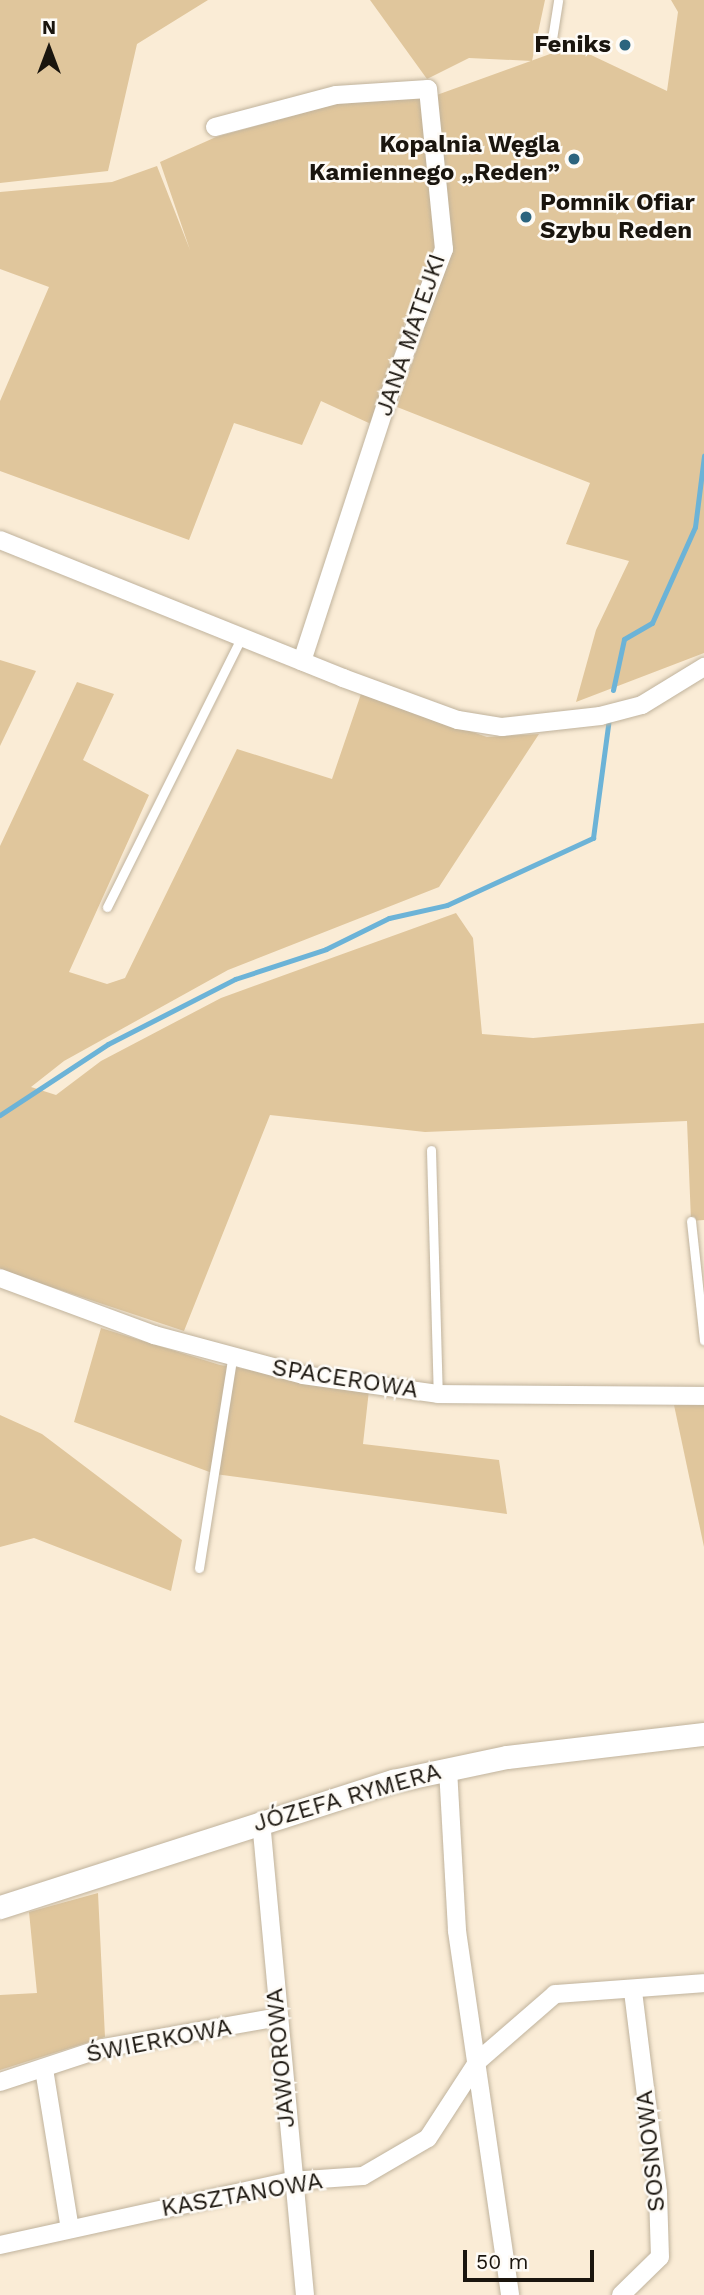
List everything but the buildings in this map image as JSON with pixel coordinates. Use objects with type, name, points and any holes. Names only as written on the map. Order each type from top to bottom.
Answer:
[{"type":"street","name":"JANA MATEJKI","points":[[215,127],[337,95],[428,89],[444,249],[388,398],[302,661]]},
{"type":"street","points":[[0,540],[241,638],[458,720],[502,727],[561,722],[642,705],[704,667]]},
{"type":"street","name":"SPACEROWA","points":[[0,1278],[232,1359],[303,1375],[439,1394],[704,1396]]},
{"type":"street","name":"JÓZEFA RYMERA","points":[[0,1907],[261,1821],[448,1769],[507,1757],[704,1734]]},
{"type":"street","points":[[448,1769],[457,1931],[510,2295]]},
{"type":"street","name":"JAWOROWA","points":[[261,1821],[291,2180],[305,2295]]},
{"type":"street","name":"KASZTANOWA","points":[[0,2245],[291,2180],[363,2176],[428,2138],[478,2061],[555,1994],[633,1991],[704,1983]]},
{"type":"street","name":"SOSNOWA","points":[[621,2295],[660,2257],[658,2192],[633,1991]]},
{"type":"street","name":"ŚWIERKOWA","points":[[0,2082],[103,2048],[279,2017]]},
{"type":"street","points":[[44,2069],[70,2230]]},
{"type":"lane","points":[[552,39],[558,0]]},
{"type":"lane","points":[[107,907],[241,638]]},
{"type":"lane","points":[[431,1150],[439,1394]]},
{"type":"lane","points":[[691,1221],[704,1340]]},
{"type":"lane","points":[[199,1568],[232,1359]]},
{"type":"shaded area","points":[[0,0],[208,0],[137,44],[108,171],[0,183]]},
{"type":"shaded area","points":[[370,0],[545,0],[532,61],[469,58],[427,79]]},
{"type":"shaded area","points":[[671,0],[704,0],[704,653],[576,702],[596,630],[629,561],[566,544],[590,483],[397,407],[425,325],[407,316],[371,424],[321,401],[302,445],[234,423],[189,540],[0,471],[0,401],[49,287],[0,269],[0,192],[112,182],[157,166],[190,250],[160,162],[216,137],[336,104],[434,96],[572,46],[667,91],[678,12]]},
{"type":"shaded area","points":[[0,660],[36,671],[0,746]]},
{"type":"shaded area","points":[[77,682],[114,694],[83,760],[149,795],[69,972],[107,984],[125,978],[237,749],[332,779],[361,694],[487,737],[539,734],[439,887],[228,970],[64,1061],[31,1087],[56,1095],[101,1061],[221,998],[456,913],[473,938],[482,1034],[533,1038],[704,1023],[704,1220],[691,1221],[687,1121],[425,1132],[270,1115],[184,1331],[0,1270],[0,846]]},
{"type":"shaded area","points":[[101,1328],[220,1365],[369,1390],[363,1444],[499,1460],[507,1514],[215,1474],[74,1422]]},
{"type":"shaded area","points":[[704,1403],[704,1547],[674,1405]]},
{"type":"shaded area","points":[[0,1415],[42,1434],[182,1540],[171,1591],[34,1538],[0,1547]]},
{"type":"shaded area","points":[[98,1893],[105,2037],[0,2070],[0,1995],[37,1993],[29,1912]]},
{"type":"waterway","points":[[613,690],[624,639],[652,623],[695,527],[704,456]]},
{"type":"waterway","points":[[0,1115],[108,1044],[235,979],[326,949],[389,918],[447,905],[593,838],[609,718]]},
{"type":"place","name":"Feniks","points":[[625,45]]},
{"type":"place","name":"Kopalnia Węgla Kamiennego „Reden”","points":[[574,159]]},
{"type":"place","name":"Pomnik Ofiar Szybu Reden","points":[[526,217]]}]
